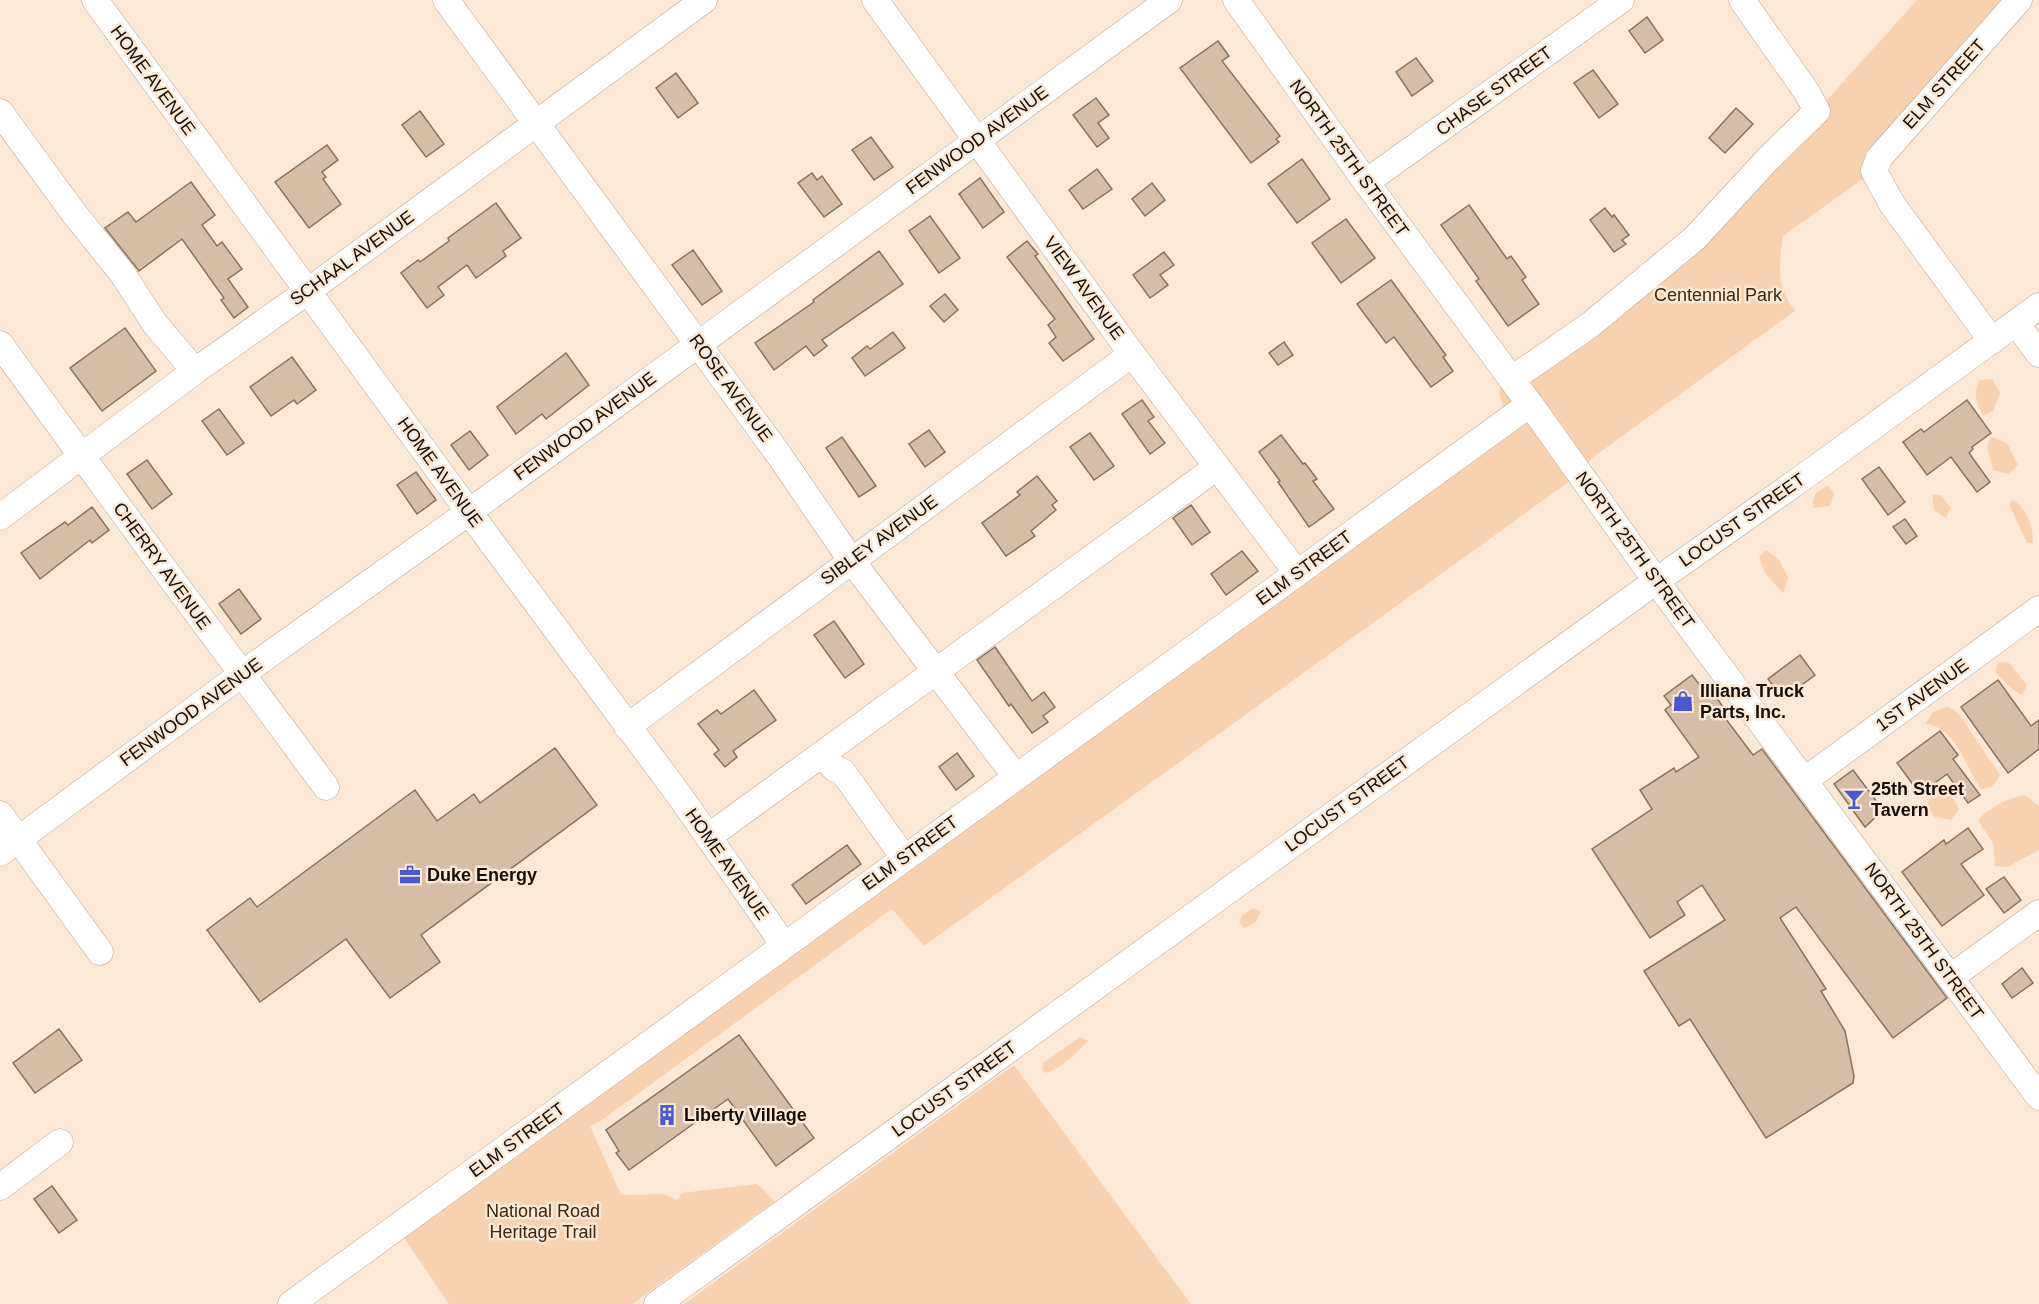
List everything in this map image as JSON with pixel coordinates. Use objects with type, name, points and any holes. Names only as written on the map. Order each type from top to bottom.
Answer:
[{"type":"street","name":"HOME AVENUE","points":[[95,0],[679,795],[784,945]]},
{"type":"street","name":"ROSE AVENUE","points":[[446,0],[698,343],[851,560],[1016,777]]},
{"type":"street","name":"SCHAAL AVENUE","points":[[0,517],[195,371],[308,291],[704,0]]},
{"type":"street","name":"VIEW AVENUE","points":[[875,0],[1132,354],[1298,573]]},
{"type":"street","name":"FENWOOD AVENUE","points":[[9,846],[1169,0]]},
{"type":"street","name":"NORTH 25TH STREET","points":[[1236,0],[1656,581],[2039,1097]]},
{"type":"street","name":"CHASE STREET","points":[[1366,182],[1621,0]]},
{"type":"street","points":[[1512,379],[1590,325],[1695,238],[1767,160],[1817,111],[1806,91],[1742,0]]},
{"type":"street","name":"ELM STREET","points":[[1992,341],[1892,204],[1874,171],[1879,158],[2019,0]]},
{"type":"street","points":[[0,112],[73,212],[122,273],[155,324],[195,371]]},
{"type":"street","name":"LOCUST STREET","points":[[657,1304],[2039,306]]},
{"type":"street","points":[[2016,323],[2039,354]]},
{"type":"street","name":"CHERRY AVENUE","points":[[0,344],[326,787]]},
{"type":"street","name":"SIBLEY AVENUE","points":[[627,727],[1132,354]]},
{"type":"street","name":"ELM STREET","points":[[291,1304],[1530,404]]},
{"type":"street","points":[[708,837],[1217,467]]},
{"type":"street","name":"1ST AVENUE","points":[[1805,780],[2039,609]]},
{"type":"street","points":[[822,754],[834,768],[843,772],[904,858]]},
{"type":"street","points":[[0,814],[9,846],[100,952]]},
{"type":"street","points":[[1951,977],[2039,913]]},
{"type":"street","points":[[0,1187],[60,1142]]},
{"type":"green space","name":"National Road Heritage Trail","points":[[1917,0],[2019,0],[1874,171],[1783,236],[1780,275],[1785,293],[1795,311],[1592,458],[1570,481],[924,946],[892,909],[599,1122],[590,1126],[621,1195],[664,1194],[677,1200],[682,1193],[757,1184],[775,1201],[632,1304],[449,1304],[402,1235],[1505,411],[1499,394],[1504,374],[1590,325],[1817,111]]},
{"type":"green space","points":[[1992,379],[2000,393],[1993,411],[1983,416],[1977,403],[1976,390],[1980,380]]},
{"type":"green space","points":[[1991,437],[2007,443],[2018,465],[2009,474],[1993,470],[1987,446]]},
{"type":"green space","points":[[1828,486],[1834,494],[1830,506],[1813,508],[1816,494]]},
{"type":"green space","points":[[1932,494],[1941,495],[1951,508],[1946,518],[1934,510]]},
{"type":"green space","points":[[2013,500],[2028,518],[2033,543],[2027,543],[2009,504]]},
{"type":"green space","points":[[1766,550],[1779,560],[1788,578],[1783,593],[1765,573],[1759,557]]},
{"type":"green space","points":[[2008,662],[2027,685],[2022,695],[2012,689],[1995,672],[1998,663]]},
{"type":"green space","points":[[1948,706],[1959,714],[2000,775],[1992,787],[1981,789],[1953,741],[1937,727],[1926,724],[1932,713]]},
{"type":"green space","points":[[1939,788],[1951,793],[1959,809],[1951,820],[1934,817],[1927,804],[1932,794]]},
{"type":"green space","points":[[2025,795],[2039,806],[2039,850],[2007,867],[1995,866],[1993,843],[1978,820],[2000,804]]},
{"type":"green space","points":[[1253,908],[1261,912],[1255,923],[1244,928],[1239,922],[1242,916]]},
{"type":"green space","points":[[1080,1037],[1088,1041],[1068,1060],[1046,1073],[1042,1070],[1043,1063]]},
{"type":"green space","points":[[1014,1065],[1191,1304],[684,1304]]},
{"type":"building","points":[[1647,17],[1663,40],[1645,53],[1629,31]]},
{"type":"building","points":[[1218,41],[1229,56],[1222,61],[1280,136],[1276,139],[1279,142],[1251,163],[1180,68]]},
{"type":"building","points":[[1416,58],[1433,81],[1412,96],[1396,72]]},
{"type":"building","points":[[1593,70],[1618,104],[1599,118],[1574,83]]},
{"type":"building","points":[[676,73],[698,103],[678,118],[656,88]]},
{"type":"building","points":[[1096,98],[1109,115],[1098,123],[1109,138],[1097,147],[1073,115]]},
{"type":"building","points":[[1736,108],[1753,124],[1725,153],[1709,138]]},
{"type":"building","points":[[420,111],[444,144],[426,157],[402,125]]},
{"type":"building","points":[[871,137],[893,167],[874,180],[852,150]]},
{"type":"building","points":[[327,145],[338,160],[322,172],[326,177],[323,179],[341,204],[309,228],[275,182]]},
{"type":"building","points":[[1302,159],[1330,199],[1297,223],[1268,184]]},
{"type":"building","points":[[1097,169],[1112,189],[1083,209],[1069,190]]},
{"type":"building","points":[[812,173],[817,180],[822,176],[842,204],[824,217],[798,183]]},
{"type":"building","points":[[980,178],[1004,212],[983,228],[959,194]]},
{"type":"building","points":[[191,182],[215,215],[202,225],[217,246],[222,242],[242,269],[228,279],[248,307],[234,318],[221,300],[224,298],[182,239],[139,271],[105,228],[128,212],[136,222]]},
{"type":"building","points":[[1152,183],[1165,200],[1145,216],[1132,199]]},
{"type":"building","points":[[496,203],[521,238],[503,251],[506,256],[476,278],[467,265],[438,287],[444,295],[427,308],[401,273],[449,241],[448,238]]},
{"type":"building","points":[[1469,205],[1507,259],[1511,256],[1526,277],[1522,280],[1539,304],[1508,326],[1476,281],[1479,279],[1441,225]]},
{"type":"building","points":[[1605,208],[1612,217],[1614,215],[1629,235],[1622,240],[1626,244],[1614,252],[1590,220]]},
{"type":"building","points":[[930,216],[960,258],[939,273],[909,231]]},
{"type":"building","points":[[1346,219],[1375,258],[1341,283],[1312,243]]},
{"type":"building","points":[[1027,241],[1038,254],[1035,256],[1094,339],[1063,361],[1049,343],[1056,337],[1048,325],[1055,319],[1007,257]]},
{"type":"building","points":[[693,250],[722,291],[702,305],[672,265]]},
{"type":"building","points":[[879,251],[903,284],[822,340],[827,346],[814,356],[806,346],[774,370],[755,343],[814,302],[813,300]]},
{"type":"building","points":[[1164,252],[1174,265],[1160,275],[1168,285],[1150,298],[1133,275]]},
{"type":"building","points":[[1391,280],[1446,355],[1443,357],[1453,371],[1431,387],[1394,337],[1386,343],[1357,304]]},
{"type":"building","points":[[945,294],[958,310],[944,322],[930,306]]},
{"type":"building","points":[[125,328],[156,371],[102,411],[70,368]]},
{"type":"building","points":[[893,332],[905,348],[865,376],[852,358],[867,346],[870,349]]},
{"type":"building","points":[[1284,342],[1293,355],[1278,365],[1269,353]]},
{"type":"building","points":[[566,353],[589,385],[546,419],[542,414],[516,434],[497,407]]},
{"type":"building","points":[[292,357],[316,390],[297,404],[294,400],[271,416],[250,387]]},
{"type":"building","points":[[1142,400],[1154,417],[1148,421],[1165,443],[1150,454],[1122,414]]},
{"type":"building","points":[[1967,400],[1991,433],[1972,447],[1969,453],[1990,482],[1977,492],[1951,457],[1927,475],[1903,442],[1921,429],[1924,432]]},
{"type":"building","points":[[219,409],[244,443],[227,455],[202,421]]},
{"type":"building","points":[[929,430],[945,452],[925,467],[909,444]]},
{"type":"building","points":[[470,431],[488,455],[469,470],[451,445]]},
{"type":"building","points":[[1090,433],[1114,466],[1094,480],[1070,447]]},
{"type":"building","points":[[1281,435],[1317,479],[1313,481],[1334,509],[1309,527],[1259,452]]},
{"type":"building","points":[[842,437],[876,486],[859,497],[826,448]]},
{"type":"building","points":[[147,460],[172,494],[152,509],[127,474]]},
{"type":"building","points":[[1879,467],[1905,502],[1888,515],[1862,479]]},
{"type":"building","points":[[416,472],[436,500],[417,514],[397,485]]},
{"type":"building","points":[[1037,476],[1057,501],[1052,505],[1056,510],[1031,531],[1035,536],[1006,556],[982,523],[1020,495],[1017,492]]},
{"type":"building","points":[[1191,505],[1210,532],[1192,545],[1173,518]]},
{"type":"building","points":[[92,507],[109,530],[92,543],[90,540],[40,579],[21,553],[65,522],[68,525]]},
{"type":"building","points":[[1905,519],[1917,536],[1906,544],[1893,527]]},
{"type":"building","points":[[1242,551],[1258,571],[1226,595],[1211,574]]},
{"type":"building","points":[[239,589],[261,619],[241,634],[219,604]]},
{"type":"building","points":[[834,621],[864,664],[845,678],[814,635]]},
{"type":"building","points":[[995,647],[1032,701],[1044,692],[1055,707],[1043,716],[1048,722],[1032,733],[1011,704],[1009,706],[977,660]]},
{"type":"building","points":[[1800,655],[1815,675],[1783,699],[1768,679]]},
{"type":"building","points":[[1692,675],[1708,696],[1713,693],[1729,715],[1725,718],[1753,755],[1762,749],[1947,998],[1893,1038],[1796,907],[1780,918],[1826,989],[1821,991],[1845,1031],[1854,1076],[1853,1083],[1766,1138],[1690,1019],[1679,1026],[1644,971],[1725,920],[1702,885],[1677,902],[1685,915],[1650,938],[1592,849],[1652,809],[1640,790],[1674,768],[1676,772],[1699,757],[1665,710],[1671,705],[1664,696]]},
{"type":"building","points":[[1998,680],[2031,726],[2039,720],[2039,749],[2008,773],[1961,707]]},
{"type":"building","points":[[754,690],[776,720],[733,751],[737,757],[725,767],[714,754],[719,750],[698,724],[717,710],[721,714]]},
{"type":"building","points":[[1940,731],[1958,755],[1953,759],[1980,795],[1968,803],[1947,774],[1920,794],[1897,763]]},
{"type":"building","points":[[555,748],[597,805],[421,935],[440,962],[390,998],[346,939],[260,1002],[207,930],[250,898],[257,907],[415,790],[437,821],[474,794],[480,803]]},
{"type":"building","points":[[957,753],[974,776],[956,790],[939,767]]},
{"type":"building","points":[[1853,770],[1883,810],[1865,827],[1834,784]]},
{"type":"building","points":[[1968,828],[1983,849],[1961,864],[1984,895],[1942,926],[1902,872],[1944,840],[1946,844]]},
{"type":"building","points":[[847,845],[861,864],[806,904],[792,885]]},
{"type":"building","points":[[2004,877],[2021,900],[2004,913],[1986,889]]},
{"type":"building","points":[[2022,968],[2033,983],[2012,998],[2002,984]]},
{"type":"building","points":[[59,1029],[82,1060],[35,1093],[13,1063]]},
{"type":"building","name":"Liberty Village","points":[[739,1035],[814,1138],[776,1166],[728,1099],[629,1170],[616,1153],[619,1151],[606,1130]]},
{"type":"building","points":[[52,1186],[77,1220],[59,1233],[34,1199]]},
{"type":"place","name":"Illiana Truck Parts, Inc.","points":[[1683,701]]},
{"type":"place","name":"25th Street Tavern","points":[[1854,799]]},
{"type":"place","name":"Duke Energy","points":[[410,875]]},
{"type":"place","name":"Liberty Village","points":[[667,1115]]},
{"type":"park label","name":"Centennial Park","points":[[1718,295]]}]
